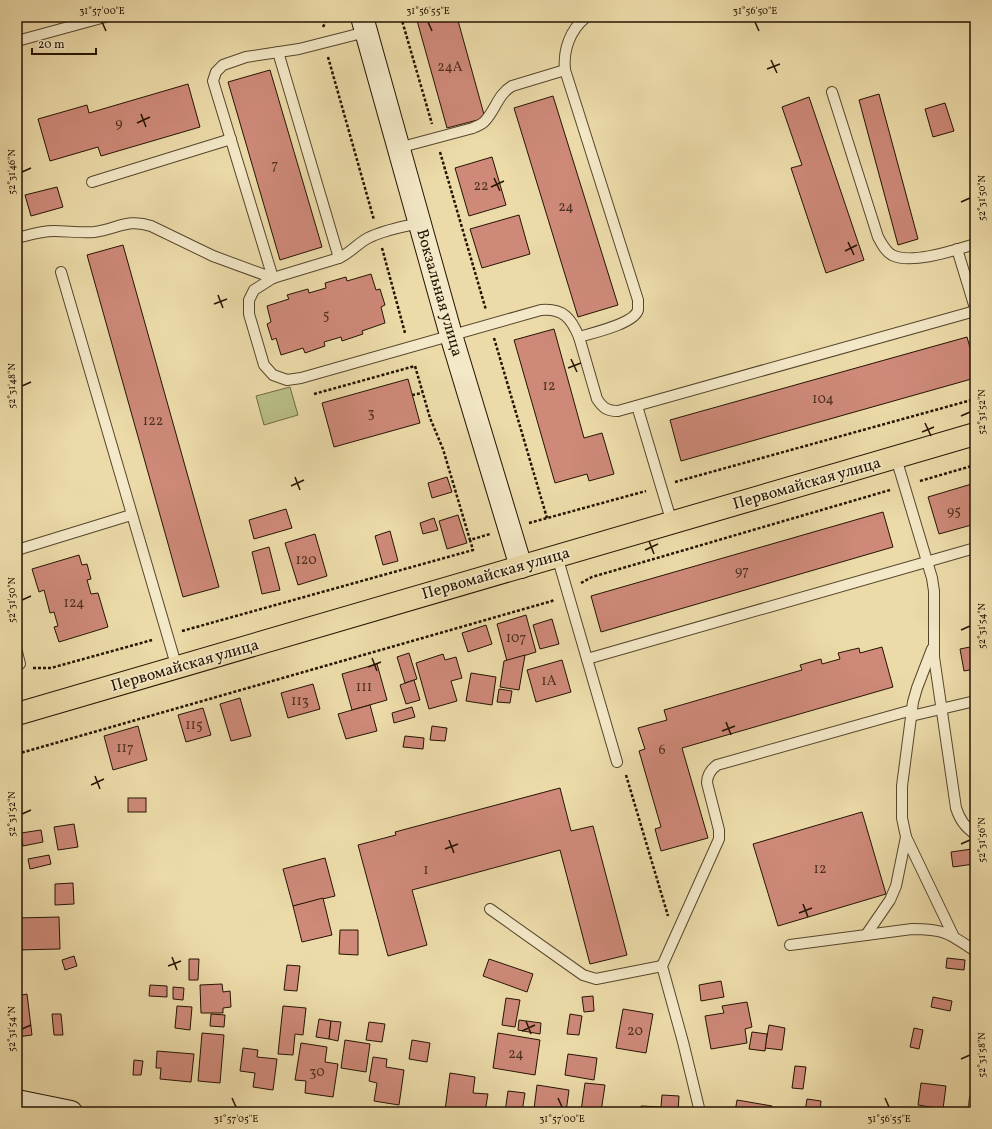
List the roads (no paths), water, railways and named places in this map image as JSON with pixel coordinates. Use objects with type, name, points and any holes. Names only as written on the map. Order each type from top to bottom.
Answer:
[{"type":"main road","name":"Вокзальная улица","points":[[364,24],[451,335],[521,567]]},
{"type":"main road","name":"Первомайская улица","points":[[17,714],[975,434]]},
{"type":"main road","points":[[25,1106],[71,1112]]},
{"type":"lane","points":[[17,41],[105,17]]},
{"type":"lane","points":[[579,337],[625,322],[633,317],[638,310],[638,300],[565,70],[564,62],[567,45],[574,30],[586,17]]},
{"type":"lane","points":[[273,278],[213,81],[216,72],[224,65],[246,57],[299,50],[325,43],[364,24]]},
{"type":"lane","points":[[278,52],[339,258]]},
{"type":"lane","points":[[398,148],[473,128],[483,123],[490,115],[505,90],[512,86],[565,70]]},
{"type":"lane","points":[[832,92],[878,237],[883,247],[890,254],[899,258],[933,256],[975,244]]},
{"type":"lane","points":[[92,182],[231,139]]},
{"type":"lane","points":[[17,238],[41,232],[53,231],[92,232],[140,222],[213,256],[273,278]]},
{"type":"lane","points":[[419,223],[378,234],[367,239],[348,254],[273,278],[254,290],[249,300],[249,314],[264,365],[274,375],[287,380],[301,378],[534,311],[550,309],[564,314],[570,320],[579,337],[597,399],[608,411],[618,411],[975,310],[957,249]]},
{"type":"lane","points":[[61,272],[177,668]]},
{"type":"lane","points":[[637,406],[672,523]]},
{"type":"lane","points":[[896,458],[932,578],[934,591],[934,644],[956,808],[966,828],[975,834]]},
{"type":"lane","points":[[17,550],[131,515]]},
{"type":"lane","points":[[587,659],[975,548]]},
{"type":"lane","points":[[557,556],[617,762]]},
{"type":"lane","points":[[934,644],[917,688],[912,713],[902,786],[902,818],[906,837],[953,935]]},
{"type":"lane","points":[[17,652],[20,664]]},
{"type":"lane","points":[[699,1111],[683,1042],[662,966],[719,839],[719,830],[707,784],[707,776],[711,769],[717,764],[912,713],[942,709],[975,701]]},
{"type":"lane","points":[[866,935],[890,900],[896,886],[906,837]]},
{"type":"lane","points":[[490,909],[583,976],[596,979],[662,966]]},
{"type":"lane","points":[[790,946],[912,929],[929,929],[942,931],[953,935],[975,951]]},
{"type":"lane","points":[[973,1112],[975,1098]]}]
